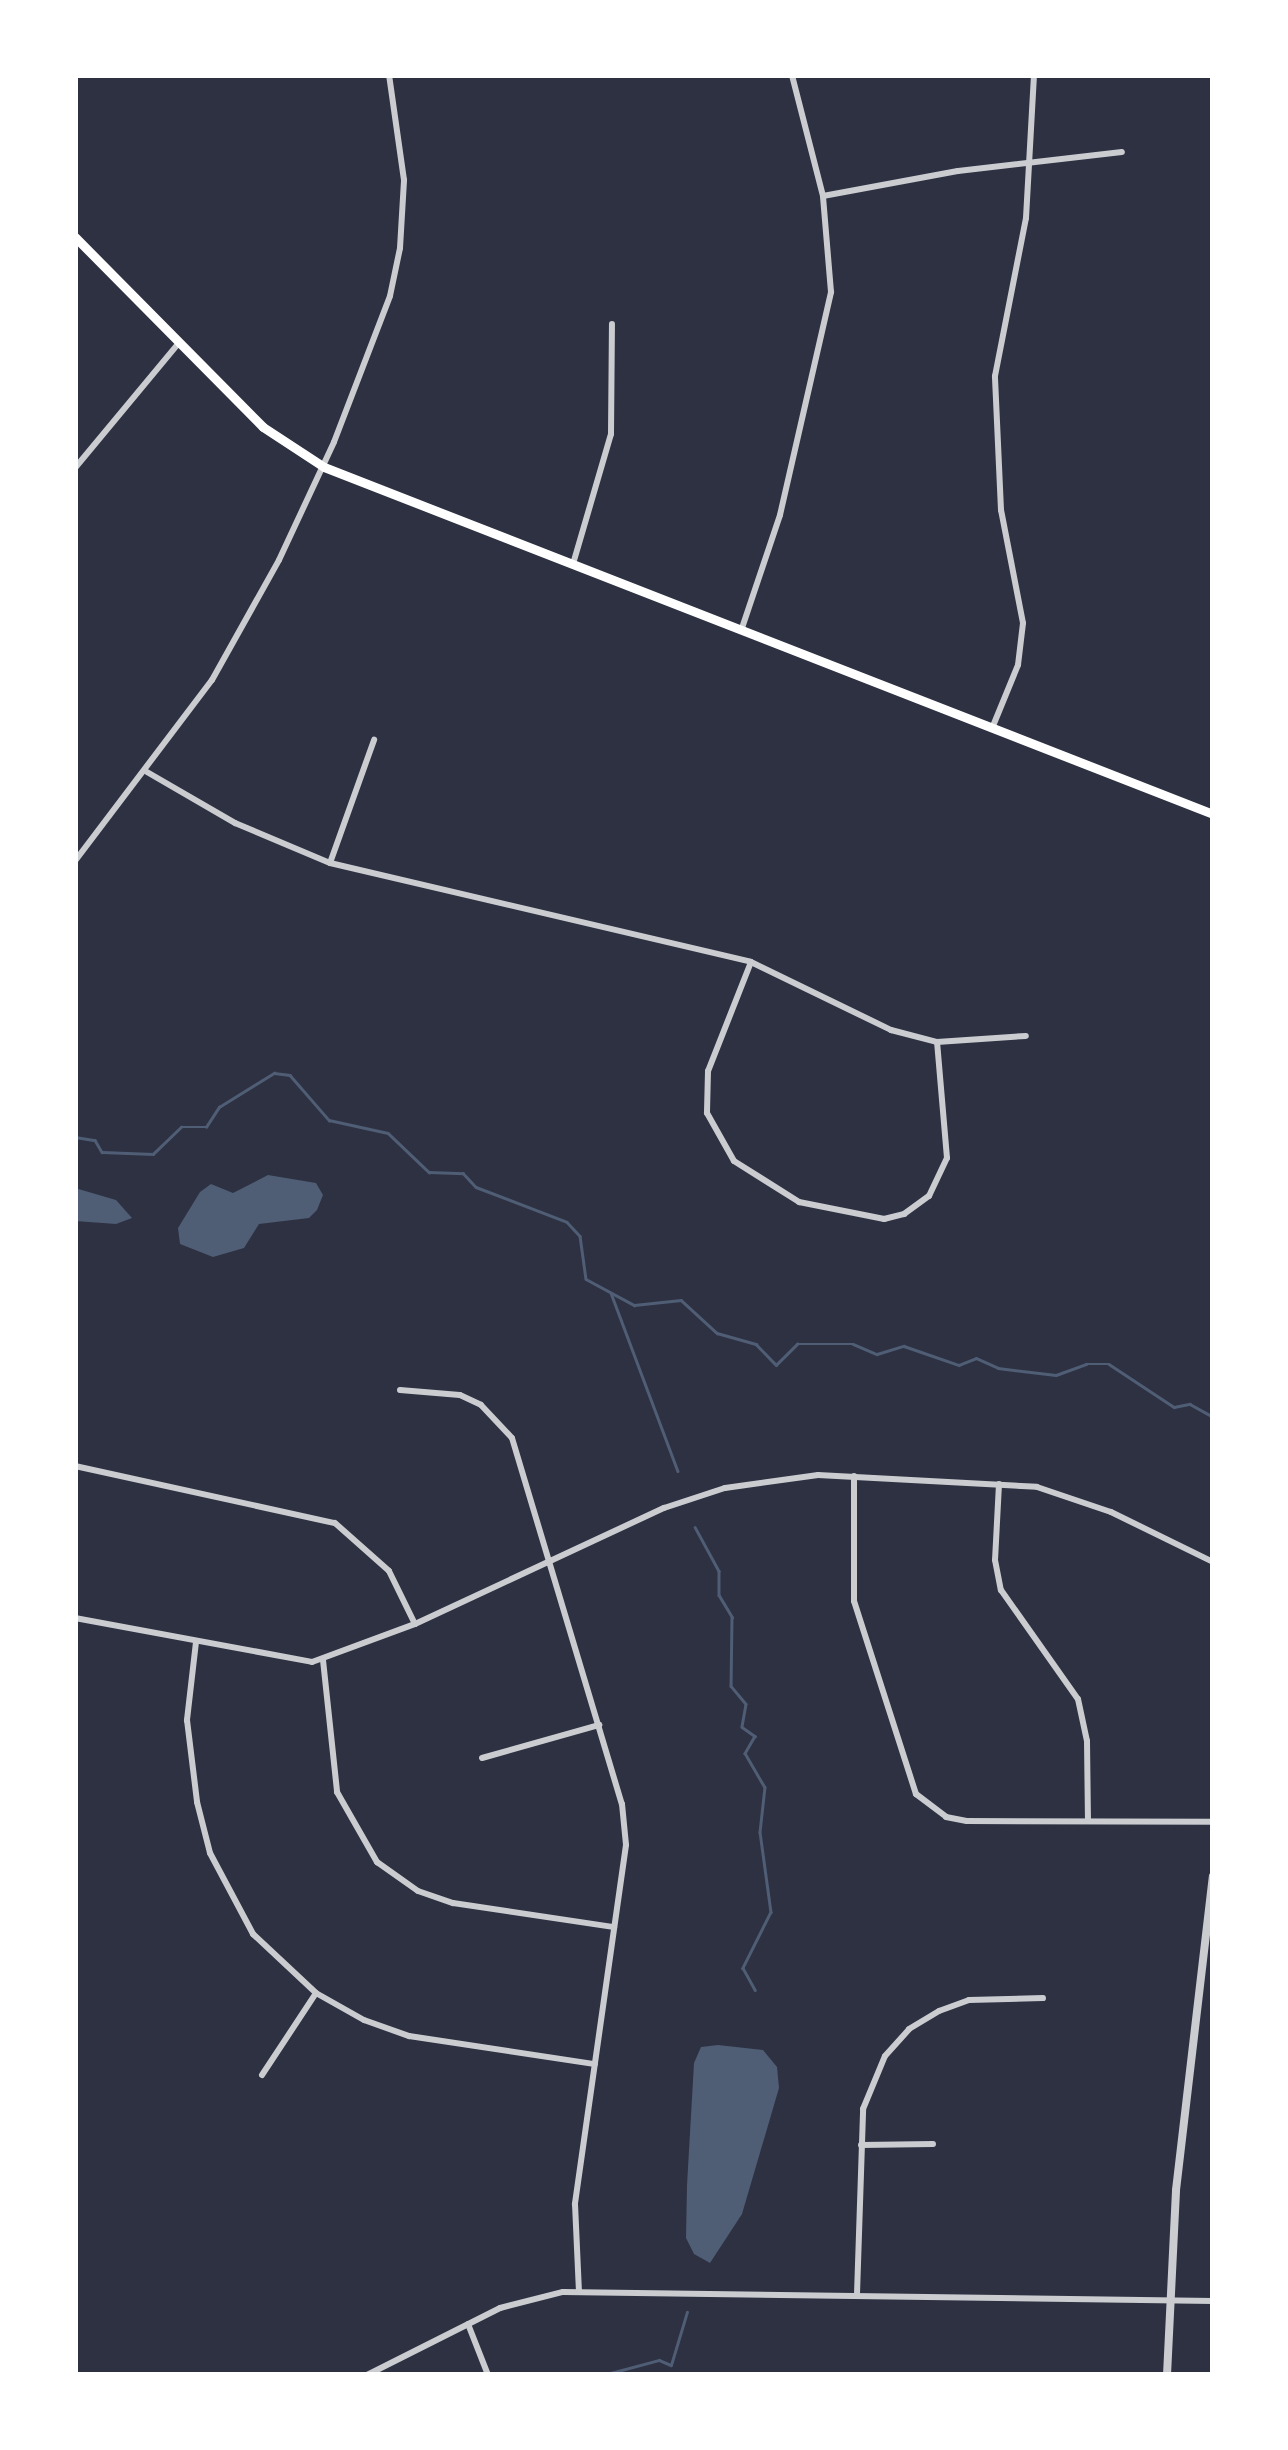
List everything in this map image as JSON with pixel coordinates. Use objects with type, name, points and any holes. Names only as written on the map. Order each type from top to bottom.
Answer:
[{"type":"main road","points":[[75,238],[263,426],[324,467],[1213,814]]},
{"type":"street","points":[[75,862],[147,772],[246,626],[324,467],[390,296],[400,248],[404,180],[389,75]]},
{"type":"street","points":[[742,628],[780,515],[832,292],[823,196],[792,75]]},
{"type":"street","points":[[993,726],[1018,665],[1023,623],[1001,510],[995,376],[1033,162],[1034,75]]},
{"type":"street","points":[[823,196],[1033,162],[1122,152]]},
{"type":"street","points":[[573,564],[611,434],[612,324]]},
{"type":"street","points":[[75,468],[178,344]]},
{"type":"street","points":[[330,863],[374,740]]},
{"type":"street","points":[[147,772],[235,823],[330,863],[751,962],[891,1030],[937,1042],[1026,1036]]},
{"type":"street","points":[[751,962],[708,1071],[707,1113],[734,1161],[799,1202],[884,1219],[904,1214],[929,1196],[947,1158],[937,1042]]},
{"type":"street","points":[[400,1390],[460,1395],[503,1426],[520,1458],[626,1824],[575,2204],[579,2292]]},
{"type":"street","points":[[75,1466],[335,1523],[389,1571],[415,1624]]},
{"type":"street","points":[[854,1476],[854,1601],[916,1794],[946,1817],[967,1821],[1213,1822]]},
{"type":"street","points":[[75,1618],[196,1642],[323,1660],[415,1624],[725,1488],[787,1477],[854,1476],[999,1484],[1079,1498],[1213,1562]]},
{"type":"street","points":[[999,1484],[996,1560],[1002,1590],[1078,1699],[1087,1740],[1088,1821]]},
{"type":"street","points":[[196,1642],[187,1720],[210,1854],[253,1934],[316,1993],[409,2036],[594,2064]]},
{"type":"street","points":[[323,1660],[337,1792],[377,1862],[418,1891],[453,1903],[614,1928]]},
{"type":"street","points":[[482,1758],[599,1725]]},
{"type":"street","points":[[1166,2375],[1170,2300],[1213,1876]]},
{"type":"street","points":[[262,2075],[316,1993]]},
{"type":"street","points":[[857,2294],[861,2145],[868,2088],[909,2029],[970,2000],[1043,1998]]},
{"type":"street","points":[[861,2145],[932,2144]]},
{"type":"street","points":[[367,2375],[468,2324],[527,2300],[579,2292],[1213,2301]]},
{"type":"street","points":[[468,2324],[488,2375]]},
{"type":"water","points":[[268,1175],[316,1183],[323,1195],[317,1210],[309,1218],[259,1224],[244,1248],[213,1257],[180,1244],[178,1228],[200,1192],[211,1184],[233,1193]]},
{"type":"water","points":[[75,1188],[116,1200],[132,1218],[116,1224],[75,1221]]},
{"type":"water","points":[[701,2047],[763,2050],[777,2067],[779,2088],[742,2214],[710,2263],[694,2254],[686,2238],[687,2185],[694,2063]]},
{"type":"waterway","points":[[75,1137],[95,1140],[102,1152],[153,1154],[181,1127],[206,1127],[219,1107],[274,1073],[290,1075],[329,1120],[388,1133],[429,1172],[463,1173],[476,1187],[567,1222],[580,1236],[586,1279],[634,1305],[681,1300],[717,1333],[756,1344],[776,1365],[797,1344],[853,1344],[877,1354],[904,1346],[959,1365],[976,1358],[998,1368],[1056,1375],[1086,1364],[1109,1364],[1174,1407],[1190,1404],[1213,1417]]},
{"type":"waterway","points":[[611,1293],[678,1471]]},
{"type":"waterway","points":[[695,1527],[719,1571],[719,1595],[732,1617],[731,1686],[746,1704],[742,1727],[755,1736],[745,1753],[765,1787],[760,1832],[771,1912],[743,1968],[755,1990]]},
{"type":"waterway","points":[[603,2375],[659,2360],[671,2365],[687,2312]]}]
